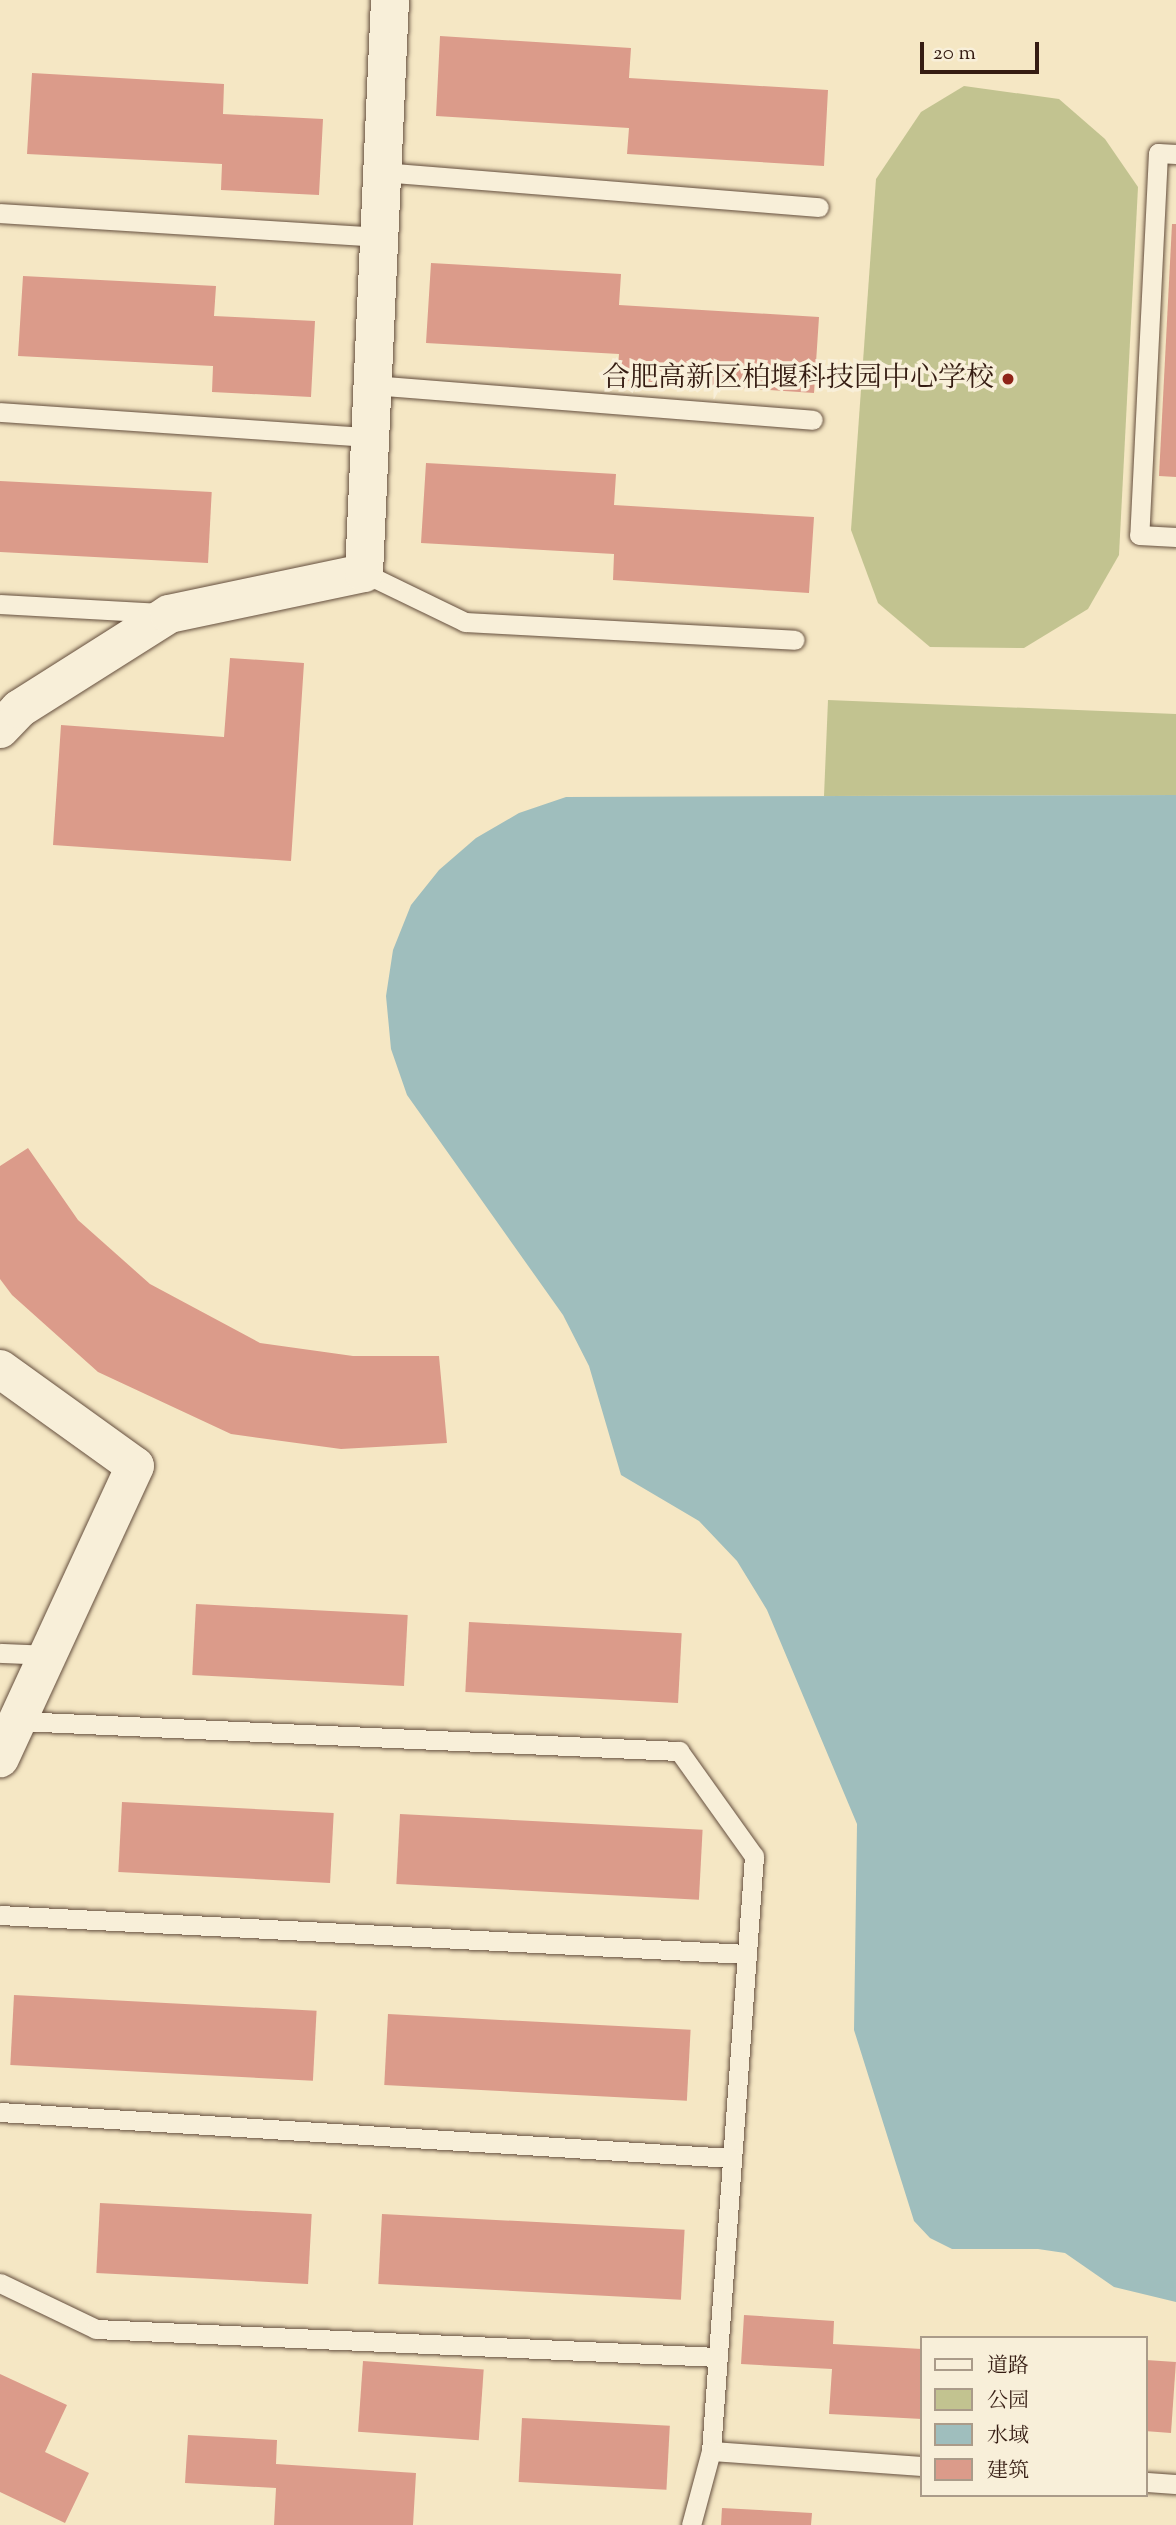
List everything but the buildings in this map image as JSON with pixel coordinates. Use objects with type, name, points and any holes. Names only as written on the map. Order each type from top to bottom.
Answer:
[{"type":"street","points":[[0,729],[19,709],[169,614],[364,573],[390,0]]},
{"type":"street","points":[[0,1369],[135,1466],[0,1758]]},
{"type":"lane","points":[[1176,154],[1158,153],[1139,535],[1176,537]]},
{"type":"lane","points":[[382,172],[819,207]]},
{"type":"lane","points":[[0,213],[379,237]]},
{"type":"lane","points":[[372,385],[813,420]]},
{"type":"lane","points":[[0,412],[370,437]]},
{"type":"lane","points":[[364,573],[465,622],[796,640]]},
{"type":"lane","points":[[0,604],[169,614]]},
{"type":"lane","points":[[0,1653],[47,1655]]},
{"type":"lane","points":[[18,1721],[679,1751],[754,1856],[711,2451],[691,2525]]},
{"type":"lane","points":[[0,1915],[747,1954]]},
{"type":"lane","points":[[0,2112],[732,2158]]},
{"type":"lane","points":[[0,2283],[96,2329],[717,2357]]},
{"type":"lane","points":[[711,2451],[920,2466]]},
{"type":"lane","points":[[1148,2482],[1176,2484]]},
{"type":"green space","name":"合肥高新区柏堰科技园中心学校","points":[[964,86],[1059,99],[1105,139],[1138,187],[1119,555],[1088,609],[1024,648],[930,647],[878,603],[851,530],[876,179],[921,112]]},
{"type":"green space","points":[[828,700],[1176,714],[1176,795],[824,796]]},
{"type":"water","points":[[1176,795],[1176,2302],[1114,2287],[1065,2253],[1038,2249],[952,2249],[930,2238],[914,2221],[854,2030],[857,1824],[767,1610],[737,1561],[699,1521],[621,1475],[589,1366],[563,1315],[407,1095],[391,1049],[386,996],[393,950],[411,905],[439,870],[476,838],[519,813],[566,797]]},
{"type":"place","name":"合肥高新区柏堰科技园中心学校","points":[[1008,379]]}]
